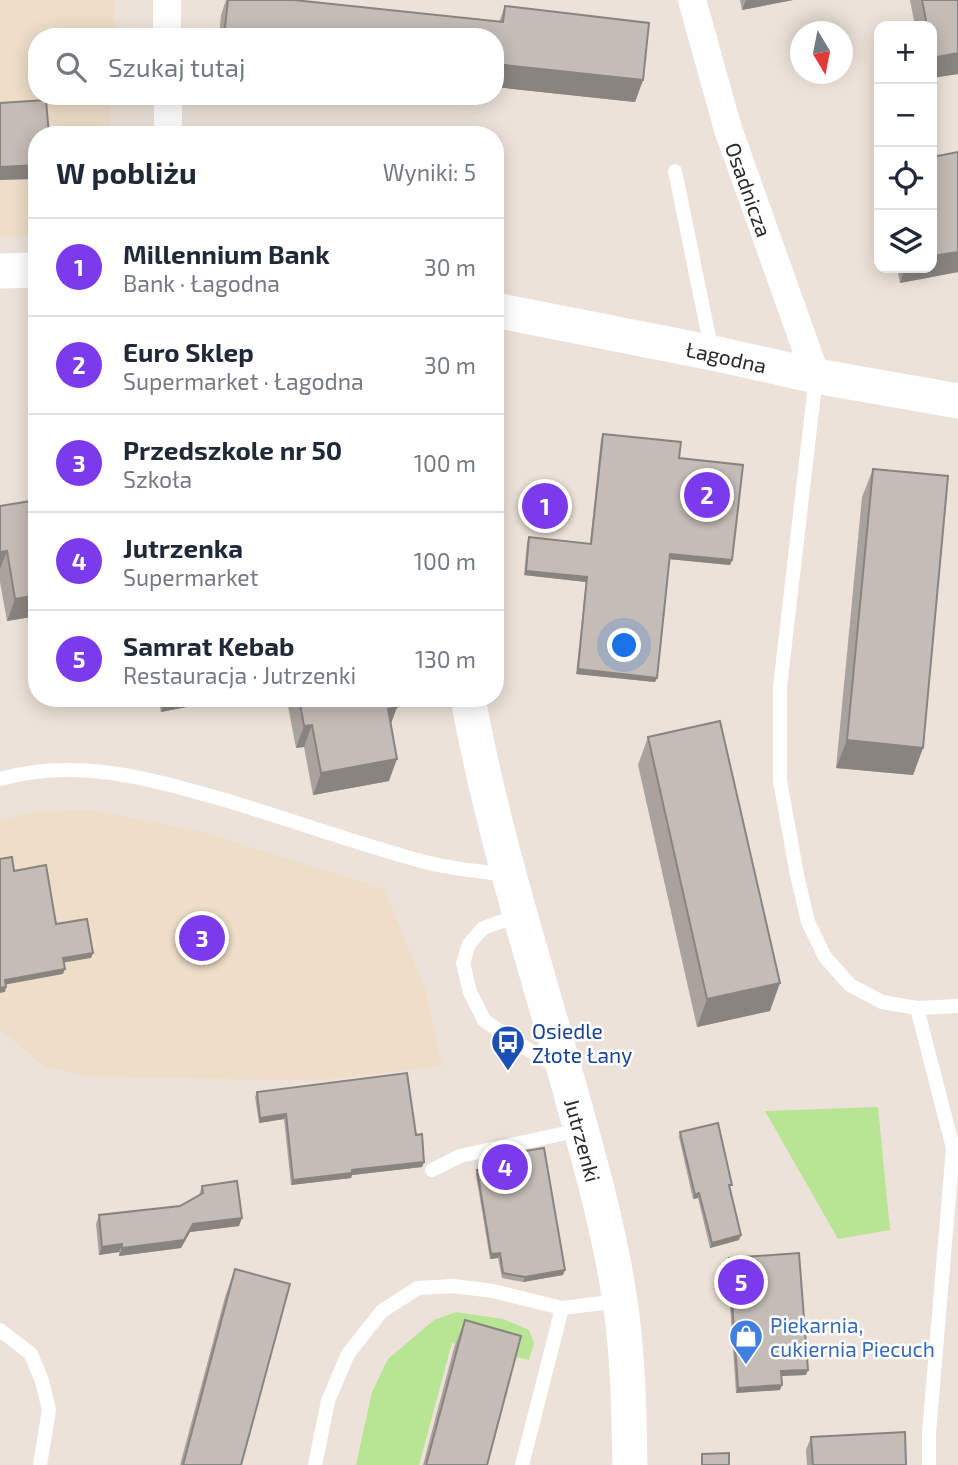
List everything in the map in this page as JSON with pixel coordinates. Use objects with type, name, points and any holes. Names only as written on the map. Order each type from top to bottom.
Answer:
[{"type":"street","points":[[167,0],[167,28]]},
{"type":"street","name":"Osadnicza","points":[[692,0],[732,141],[816,376]]},
{"type":"street","points":[[168,105],[168,126]]},
{"type":"street","points":[[0,271],[28,270]]},
{"type":"street","name":"Łagodna","points":[[504,312],[816,376],[958,401]]},
{"type":"street","name":"Jutrzenki","points":[[470,707],[509,875],[602,1212],[620,1301],[630,1465]]},
{"type":"lane","points":[[674,171],[713,353]]},
{"type":"lane","points":[[816,376],[779,687],[780,781],[797,875],[808,922],[825,957],[850,985],[882,1002],[917,1008],[958,1006]]},
{"type":"lane","points":[[0,779],[38,771],[89,769],[138,776],[417,860],[509,875]]},
{"type":"lane","points":[[520,915],[484,928],[469,944],[463,963],[470,992],[484,1020],[565,1071]]},
{"type":"lane","points":[[917,1008],[953,1148],[929,1433],[929,1465]]},
{"type":"lane","points":[[432,1170],[460,1156],[581,1129]]},
{"type":"lane","points":[[315,1465],[328,1401],[348,1354],[382,1311],[418,1288],[453,1286],[562,1308],[620,1301]]},
{"type":"lane","points":[[522,1465],[562,1308]]},
{"type":"lane","points":[[0,1330],[31,1354],[42,1381],[49,1410],[40,1465]]},
{"type":"shaded area","points":[[0,0],[115,0],[114,28],[28,28],[28,105],[111,105],[110,126],[28,126],[28,236],[0,237]]},
{"type":"shaded area","points":[[93,810],[203,832],[384,889],[425,988],[442,1066],[317,1081],[87,1076],[45,1067],[0,1029],[0,820],[33,812]]},
{"type":"green space","points":[[878,1107],[890,1230],[838,1239],[765,1111]]},
{"type":"green space","points":[[456,1312],[503,1319],[529,1330],[534,1343],[529,1360],[452,1343],[419,1465],[356,1465],[372,1392],[388,1359],[434,1320]]},
{"type":"building","points":[[228,0],[294,0],[503,22],[505,6],[649,23],[643,80],[504,65],[504,28],[225,28]]},
{"type":"building","points":[[922,0],[958,0],[958,53],[937,57],[937,21],[926,21]]},
{"type":"building","points":[[28,101],[28,105],[46,105],[48,126],[28,126],[28,165],[0,167],[0,103]]},
{"type":"building","points":[[958,152],[958,252],[937,255],[937,210],[937,156]]},
{"type":"building","points":[[603,434],[681,442],[679,458],[743,465],[732,560],[670,554],[657,678],[578,669],[587,577],[526,571],[529,537],[591,544]]},
{"type":"building","points":[[873,469],[948,476],[923,748],[847,740]]},
{"type":"building","points":[[28,501],[28,597],[15,599],[7,551],[0,552],[0,506]]},
{"type":"building","points":[[301,707],[397,707],[388,709],[397,759],[321,773],[312,725],[304,726]]},
{"type":"building","points":[[720,721],[780,983],[707,999],[648,737]]},
{"type":"building","points":[[12,857],[14,871],[46,865],[56,924],[87,919],[93,953],[63,958],[65,969],[5,980],[6,987],[0,988],[0,859]]},
{"type":"building","points":[[407,1073],[416,1135],[422,1134],[424,1162],[293,1180],[286,1114],[260,1118],[257,1092]]},
{"type":"building","points":[[718,1123],[741,1235],[712,1243],[699,1193],[695,1195],[680,1132]]},
{"type":"building","points":[[544,1148],[565,1270],[525,1277],[503,1273],[500,1253],[491,1254],[477,1170],[519,1158],[519,1152]]},
{"type":"building","points":[[237,1181],[242,1218],[193,1224],[184,1240],[122,1248],[122,1244],[102,1247],[99,1215],[180,1206],[203,1193],[202,1186]]},
{"type":"building","points":[[799,1253],[808,1370],[781,1371],[782,1385],[738,1388],[729,1258]]},
{"type":"building","points":[[235,1269],[290,1284],[241,1465],[183,1465]]},
{"type":"building","points":[[465,1320],[521,1336],[487,1465],[426,1465]]},
{"type":"building","points":[[905,1432],[906,1465],[813,1465],[811,1437]]},
{"type":"building","points":[[729,1453],[729,1465],[702,1465],[702,1454]]},
{"type":"place","name":"Euro Sklep","points":[[707,495]]},
{"type":"place","name":"Millennium Bank","points":[[545,506]]},
{"type":"place","name":"Przedszkole nr 50","points":[[202,938]]},
{"type":"place","name":"Osiedle Złote Łany","points":[[508,1072]]},
{"type":"place","name":"Jutrzenka","points":[[505,1167]]},
{"type":"place","name":"Samrat Kebab","points":[[741,1282]]},
{"type":"place","name":"Piekarnia, cukiernia Piecuch","points":[[746,1366]]}]
